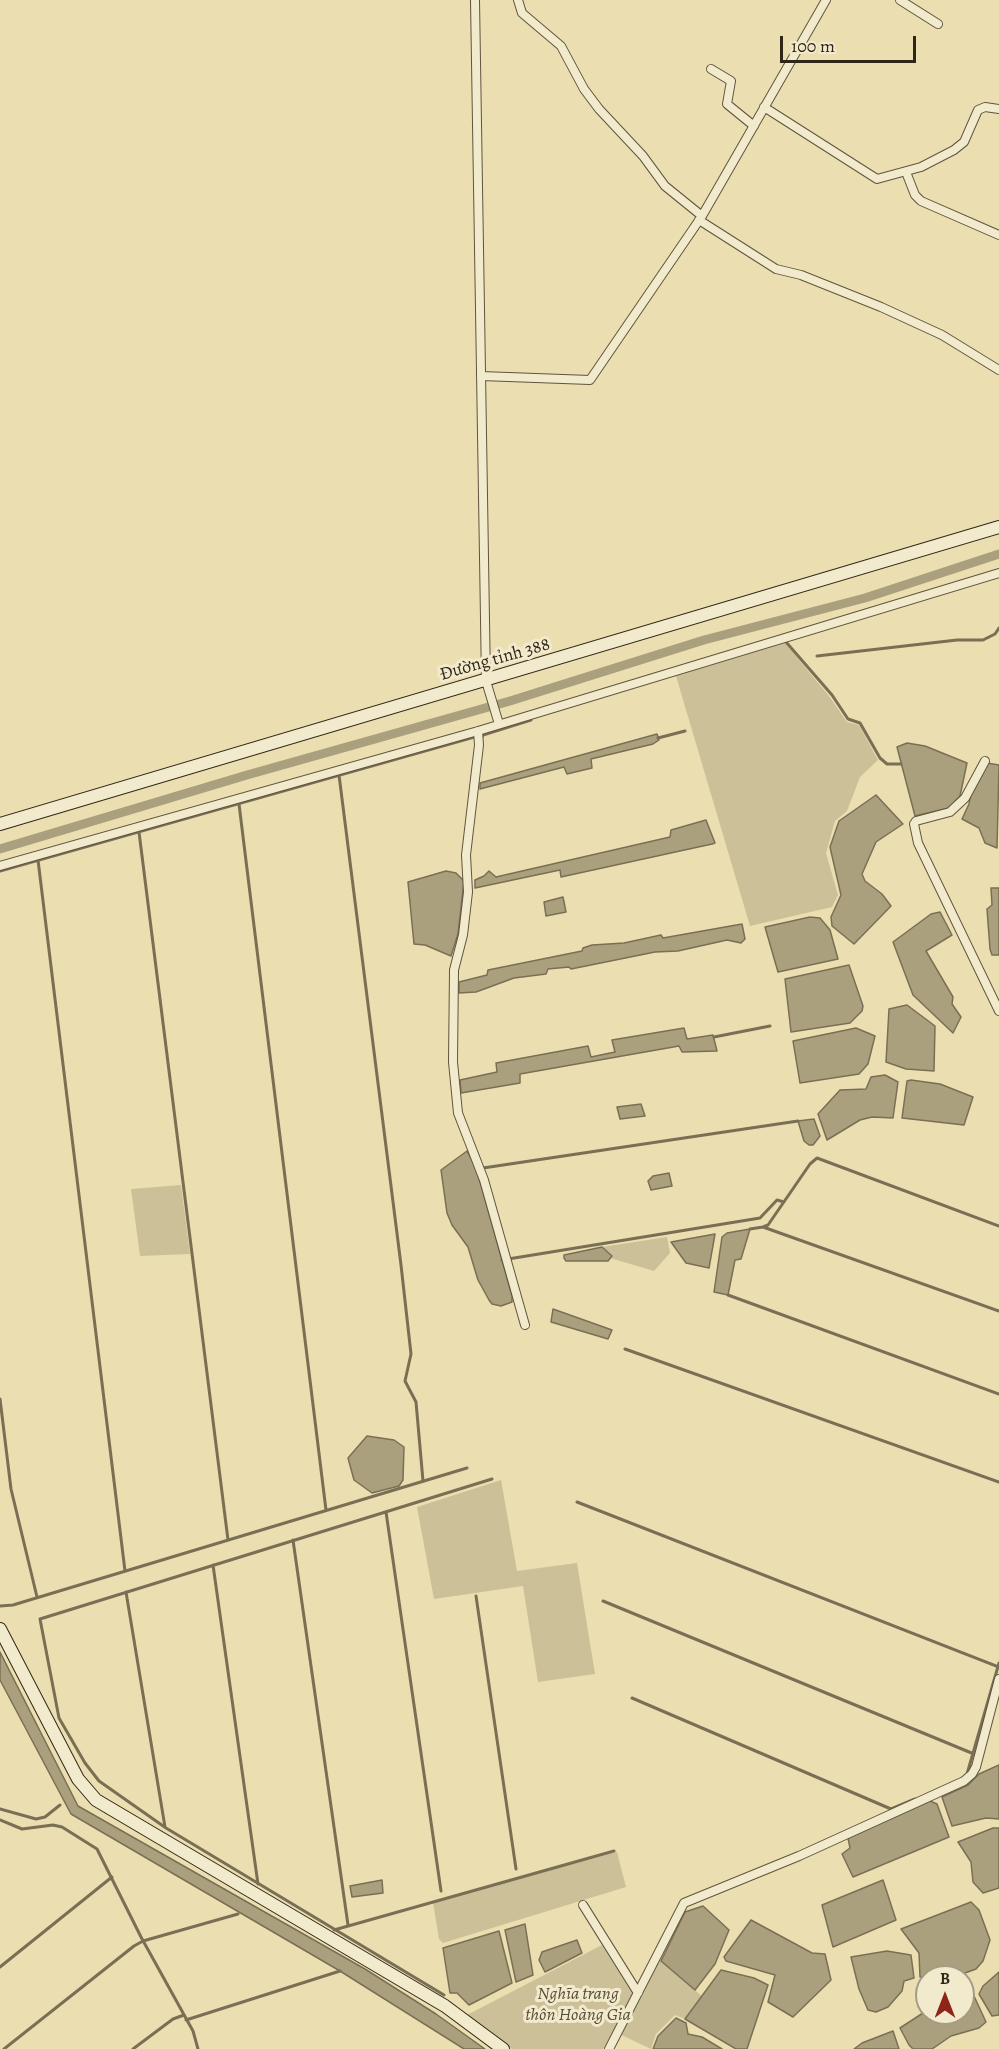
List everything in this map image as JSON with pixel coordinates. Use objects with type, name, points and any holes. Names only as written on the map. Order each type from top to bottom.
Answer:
[{"type":"main road","name":"Đường tỉnh 388","points":[[0,824],[487,684],[999,527]]},
{"type":"main road","points":[[0,1629],[78,1779],[96,1800],[445,2006],[503,2049]]},
{"type":"street","points":[[476,0],[487,684],[499,723]]},
{"type":"street","points":[[518,0],[522,13],[561,46],[584,89],[599,109],[643,156],[665,186],[700,218],[776,269],[801,275],[881,307],[942,335],[999,370]]},
{"type":"street","points":[[481,376],[590,380],[700,218],[826,0]]},
{"type":"street","points":[[900,0],[938,24]]},
{"type":"street","points":[[711,69],[731,81],[727,104],[754,126]]},
{"type":"street","points":[[764,107],[874,178],[906,172],[960,146],[981,108],[999,109]]},
{"type":"street","points":[[906,172],[915,195],[921,201],[999,235]]},
{"type":"street","points":[[0,866],[478,731],[999,573]]},
{"type":"street","points":[[478,731],[479,745],[466,855],[468,892],[463,935],[454,970],[453,1062],[458,1113],[484,1180],[525,1325]]},
{"type":"street","points":[[985,761],[965,798],[950,812],[916,820],[914,824],[918,843],[999,1011]]},
{"type":"street","points":[[609,2049],[684,1903],[800,1856],[964,1781],[972,1774],[999,1678]]},
{"type":"street","points":[[582,1905],[638,1993]]},
{"type":"green space","points":[[785,643],[829,696],[847,722],[859,725],[878,760],[860,777],[847,811],[835,821],[826,853],[838,895],[832,907],[750,926],[676,676]]},
{"type":"green space","points":[[181,1185],[190,1254],[140,1256],[131,1189]]},
{"type":"green space","points":[[667,1237],[670,1253],[654,1271],[610,1258],[612,1256],[602,1247]]},
{"type":"green space","points":[[501,1480],[517,1571],[577,1563],[595,1674],[538,1682],[523,1586],[434,1599],[417,1507]]},
{"type":"green space","points":[[617,1852],[626,1887],[443,1943],[439,1939],[433,1902]]},
{"type":"green space","name":"Nghĩa trang thôn Hoàng Gia","points":[[602,1945],[637,2001],[659,1959],[703,1997],[685,2019],[675,2015],[656,2034],[651,2049],[613,2031],[603,2049],[512,2049],[467,2015]]},
{"type":"shaded area","points":[[657,734],[659,740],[653,744],[591,759],[592,768],[567,774],[564,767],[480,789],[480,783]]},
{"type":"shaded area","points":[[907,743],[925,746],[967,763],[960,796],[949,808],[915,816],[897,747]]},
{"type":"shaded area","points":[[987,763],[999,765],[997,848],[985,843],[979,828],[962,819],[971,793]]},
{"type":"shaded area","points":[[876,795],[903,824],[876,842],[862,874],[865,881],[882,894],[891,906],[854,944],[832,926],[831,917],[841,895],[830,847],[839,821]]},
{"type":"shaded area","points":[[706,820],[715,843],[712,844],[561,877],[560,870],[475,888],[475,880],[489,871],[496,877],[670,837],[671,830]]},
{"type":"shaded area","points":[[446,871],[456,873],[464,881],[458,934],[451,956],[425,945],[414,944],[408,882]]},
{"type":"shaded area","points":[[991,888],[999,888],[999,955],[992,955],[990,949],[987,909],[992,905]]},
{"type":"shaded area","points":[[563,897],[566,912],[546,916],[544,902]]},
{"type":"shaded area","points":[[940,912],[952,935],[926,951],[953,997],[952,1004],[961,1017],[953,1033],[913,995],[893,942],[931,914]]},
{"type":"shaded area","points":[[810,917],[820,918],[830,930],[838,959],[778,972],[765,927]]},
{"type":"shaded area","points":[[742,924],[745,939],[741,943],[727,940],[678,951],[655,952],[571,969],[569,967],[548,969],[546,974],[514,978],[476,992],[459,993],[459,982],[487,975],[488,970],[582,951],[583,948],[592,945],[624,943],[661,935],[663,938]]},
{"type":"shaded area","points":[[849,965],[863,1006],[862,1011],[850,1023],[791,1032],[785,979]]},
{"type":"shaded area","points":[[907,1005],[935,1026],[934,1071],[906,1069],[886,1062],[889,1009]]},
{"type":"shaded area","points":[[684,1028],[687,1039],[713,1035],[717,1051],[682,1052],[679,1046],[520,1074],[520,1083],[461,1093],[460,1080],[497,1072],[496,1063],[588,1046],[591,1057],[615,1052],[612,1040]]},
{"type":"shaded area","points":[[856,1028],[875,1036],[868,1064],[859,1074],[800,1083],[793,1041]]},
{"type":"shaded area","points":[[885,1075],[898,1082],[893,1118],[872,1117],[860,1120],[827,1140],[818,1114],[840,1090],[866,1089],[871,1077]]},
{"type":"shaded area","points":[[907,1081],[940,1084],[973,1097],[964,1125],[902,1118]]},
{"type":"shaded area","points":[[641,1104],[645,1116],[620,1119],[617,1107]]},
{"type":"shaded area","points":[[814,1119],[820,1136],[813,1145],[809,1145],[804,1141],[798,1121]]},
{"type":"shaded area","points":[[467,1151],[474,1163],[481,1185],[512,1296],[512,1302],[501,1306],[492,1304],[489,1300],[478,1280],[468,1247],[452,1225],[447,1213],[441,1170]]},
{"type":"shaded area","points":[[669,1173],[672,1186],[651,1190],[648,1181],[653,1176]]},
{"type":"shaded area","points":[[750,1229],[741,1259],[735,1260],[728,1295],[714,1292],[722,1237],[727,1233]]},
{"type":"shaded area","points":[[715,1234],[709,1268],[686,1263],[671,1242]]},
{"type":"shaded area","points":[[602,1247],[612,1256],[608,1261],[566,1261],[564,1258],[564,1255]]},
{"type":"shaded area","points":[[553,1309],[612,1330],[608,1339],[551,1322]]},
{"type":"shaded area","points":[[367,1436],[394,1440],[404,1447],[403,1480],[399,1486],[372,1493],[354,1480],[348,1458]]},
{"type":"shaded area","points":[[0,1652],[78,1806],[365,1969],[436,2014],[485,2049],[464,2049],[340,1971],[71,1814],[0,1680]]},
{"type":"shaded area","points":[[999,1765],[999,1819],[986,1818],[952,1826],[942,1797],[968,1785],[979,1774]]},
{"type":"shaded area","points":[[930,1801],[937,1804],[949,1837],[853,1877],[842,1854],[850,1848],[848,1838]]},
{"type":"shaded area","points":[[993,1828],[999,1828],[999,1888],[983,1893],[973,1882],[971,1862],[958,1842]]},
{"type":"shaded area","points":[[382,1880],[383,1893],[352,1897],[350,1886]]},
{"type":"shaded area","points":[[883,1880],[896,1920],[833,1947],[822,1905]]},
{"type":"shaded area","points":[[971,1902],[979,1910],[990,1940],[983,1961],[975,1969],[975,1965],[920,1965],[919,1953],[901,1929]]},
{"type":"shaded area","points":[[703,1906],[729,1930],[715,1964],[695,1990],[661,1961],[685,1912]]},
{"type":"shaded area","points":[[751,1920],[812,1953],[825,1954],[831,1980],[793,2017],[768,2002],[775,1975],[726,1961],[724,1957]]},
{"type":"shaded area","points":[[525,1924],[533,1975],[516,1982],[505,1930]]},
{"type":"shaded area","points":[[499,1931],[512,1983],[469,2005],[457,1993],[450,1993],[443,1948]]},
{"type":"shaded area","points":[[577,1940],[582,1953],[545,1972],[539,1960],[542,1952]]},
{"type":"shaded area","points":[[887,1951],[911,1955],[914,1978],[904,1981],[902,1991],[888,2007],[876,2012],[868,2010],[859,1989],[851,1957]]},
{"type":"shaded area","points":[[721,1970],[754,1978],[768,1985],[747,2049],[736,2049],[685,2019]]},
{"type":"shaded area","points":[[999,1972],[999,2015],[992,2016],[979,1994],[983,1986]]},
{"type":"shaded area","points":[[975,1998],[986,2022],[979,2028],[951,2036],[932,2049],[913,2049],[900,2028],[915,2018],[915,2025],[975,2025]]},
{"type":"shaded area","points":[[676,2018],[686,2023],[688,2034],[702,2037],[722,2049],[653,2049],[658,2036]]},
{"type":"shaded area","points":[[893,2031],[899,2049],[854,2049],[862,2043]]},
{"type":"waterway","points":[[0,849],[247,775],[510,701],[704,640],[865,598],[999,554]]},
{"type":"waterway","points":[[817,656],[957,640],[983,640],[995,634],[999,628]]},
{"type":"waterway","points":[[786,642],[832,695],[848,719],[860,723],[880,758],[887,764],[901,764]]},
{"type":"waterway","points":[[482,737],[531,720]]},
{"type":"waterway","points":[[658,738],[685,731]]},
{"type":"waterway","points":[[0,871],[478,736]]},
{"type":"waterway","points":[[339,775],[411,1354],[405,1381],[416,1402],[423,1481]]},
{"type":"waterway","points":[[239,804],[326,1510]]},
{"type":"waterway","points":[[139,832],[228,1540]]},
{"type":"waterway","points":[[38,860],[125,1571]]},
{"type":"waterway","points":[[714,1037],[770,1026]]},
{"type":"waterway","points":[[483,1168],[798,1121]]},
{"type":"waterway","points":[[999,1226],[817,1158],[810,1164],[768,1225],[763,1227],[999,1311]]},
{"type":"waterway","points":[[502,1260],[760,1218],[777,1200],[784,1202]]},
{"type":"waterway","points":[[750,1229],[763,1227]]},
{"type":"waterway","points":[[728,1295],[999,1394]]},
{"type":"waterway","points":[[625,1349],[999,1482]]},
{"type":"waterway","points":[[0,1399],[11,1489],[37,1597]]},
{"type":"waterway","points":[[0,1606],[13,1605],[467,1468]]},
{"type":"waterway","points":[[444,1995],[166,1828],[99,1781],[85,1763],[59,1718],[40,1619],[492,1479]]},
{"type":"waterway","points":[[577,1502],[999,1667]]},
{"type":"waterway","points":[[386,1512],[441,1891]]},
{"type":"waterway","points":[[293,1540],[348,1925]]},
{"type":"waterway","points":[[213,1565],[258,1884]]},
{"type":"waterway","points":[[126,1592],[165,1827]]},
{"type":"waterway","points":[[476,1596],[516,1869]]},
{"type":"waterway","points":[[603,1601],[974,1754]]},
{"type":"waterway","points":[[967,1774],[999,1663]]},
{"type":"waterway","points":[[632,1698],[891,1809],[915,1799]]},
{"type":"waterway","points":[[0,1809],[36,1819],[45,1817],[60,1805]]},
{"type":"waterway","points":[[0,1820],[22,1829],[53,1825],[62,1827],[97,1849],[141,1937],[193,2031],[198,2049]]},
{"type":"waterway","points":[[334,1930],[614,1851]]},
{"type":"waterway","points":[[0,1967],[112,1877]]},
{"type":"waterway","points":[[4,2049],[134,1946],[143,1941],[238,1914]]},
{"type":"waterway","points":[[186,2020],[340,1971]]},
{"type":"waterway","points":[[133,2049],[173,2019],[184,2015]]}]
